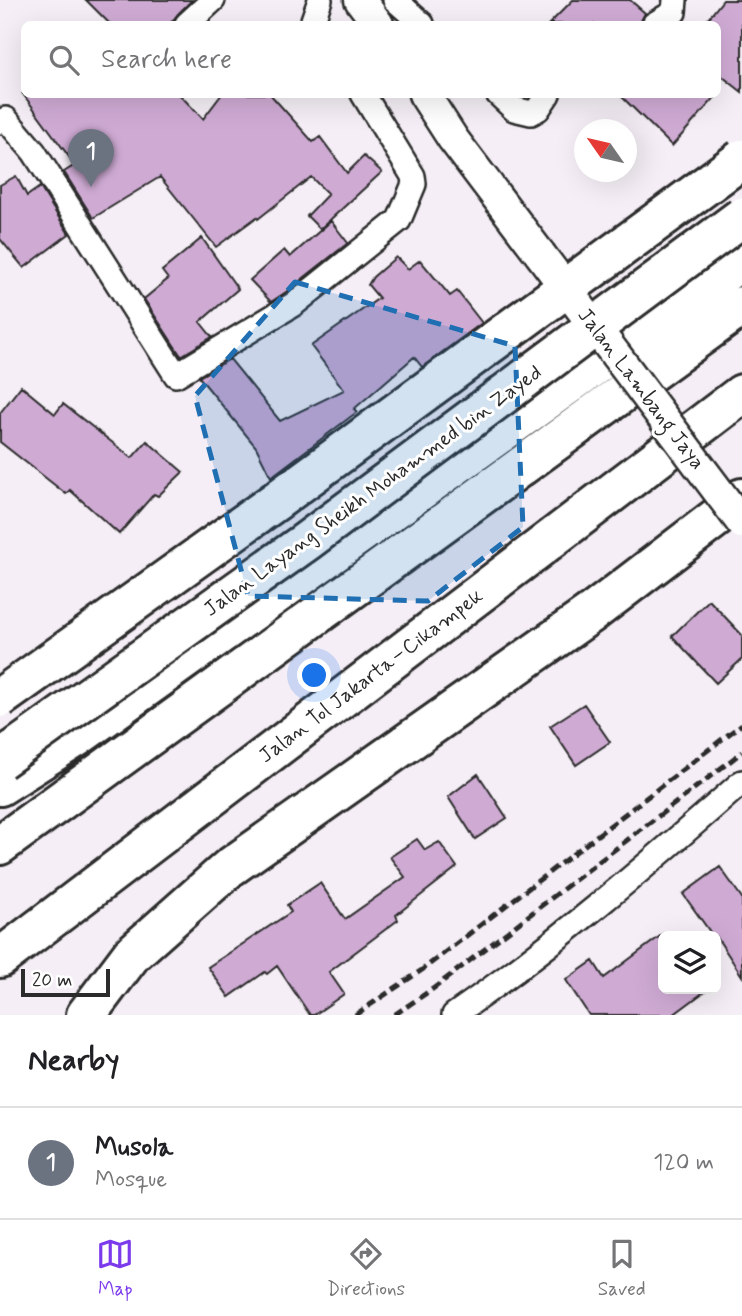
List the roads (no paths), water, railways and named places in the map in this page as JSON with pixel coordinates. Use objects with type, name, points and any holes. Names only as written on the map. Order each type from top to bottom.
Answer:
[{"type":"highway","points":[[0,698],[276,501],[742,159]]},
{"type":"highway","name":"Jalan Layang Sheikh Mohammed bin Zayed","points":[[0,760],[307,541],[742,217]]},
{"type":"highway","points":[[0,786],[77,737],[742,260]]},
{"type":"highway","points":[[0,845],[742,306]]},
{"type":"highway","name":"Jalan Tol Jakarta–Cikampek","points":[[0,958],[742,394]]},
{"type":"highway","points":[[86,1015],[132,954],[229,868],[593,612],[742,498]]},
{"type":"street","points":[[190,21],[213,0]]},
{"type":"street","points":[[314,21],[320,0]]},
{"type":"street","points":[[360,0],[376,21]]},
{"type":"street","points":[[395,0],[419,21]]},
{"type":"street","points":[[659,21],[674,12],[675,0]]},
{"type":"street","points":[[0,122],[6,118],[34,152],[176,375],[294,304],[399,220],[414,184],[413,176],[365,98]]},
{"type":"street","name":"Jalan Lambang Jaya","points":[[427,98],[453,139],[742,523]]},
{"type":"street","points":[[502,98],[521,113],[531,113],[538,109],[545,98]]},
{"type":"street","points":[[454,1015],[500,983],[627,881],[742,782]]},
{"type":"railway","points":[[355,1015],[422,970],[742,724]]},
{"type":"railway","points":[[394,1015],[434,988],[742,752]]},
{"type":"place","name":"Musola","points":[[91,187]]}]
